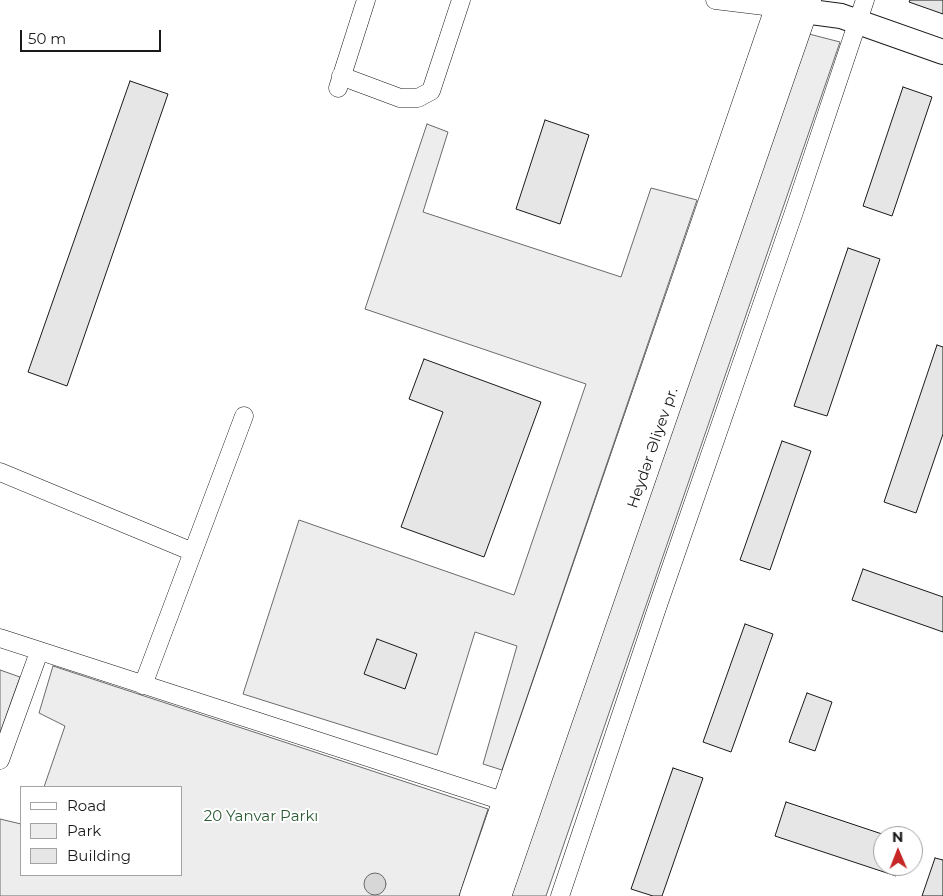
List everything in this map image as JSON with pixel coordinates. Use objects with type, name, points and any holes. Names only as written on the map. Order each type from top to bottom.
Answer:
[{"type":"main road","name":"Heydər Əliyev pr.","points":[[474,896],[506,802],[793,5]]},
{"type":"main road","name":"Heydər Əliyev pr.","points":[[498,896],[793,5]]},
{"type":"street","points":[[366,0],[339,82],[400,98],[418,98],[430,91],[461,0]]},
{"type":"street","points":[[715,0],[793,5],[826,13],[861,11],[943,52]]},
{"type":"street","points":[[560,896],[861,11]]},
{"type":"street","points":[[143,685],[244,416]]},
{"type":"street","points":[[0,472],[193,552]]},
{"type":"street","points":[[0,638],[506,802]]},
{"type":"street","points":[[0,760],[39,652]]},
{"type":"green space","points":[[809,34],[840,42],[546,896],[510,896]]},
{"type":"green space","points":[[427,124],[448,132],[423,212],[621,277],[651,188],[697,200],[502,770],[483,764],[517,646],[475,632],[437,755],[243,694],[299,520],[514,595],[586,384],[365,309]]},
{"type":"green space","name":"20 Yanvar Parkı","points":[[53,666],[488,809],[459,896],[0,896],[0,819],[20,824],[20,876],[182,876],[182,786],[44,786],[65,726],[39,713]]},
{"type":"green space","points":[[0,670],[20,677],[0,733]]},
{"type":"shaded area","points":[[375,873],[383,876],[386,884],[383,892],[375,895],[367,892],[364,884],[367,876]]},
{"type":"building","points":[[910,0],[943,0],[943,14],[909,2]]},
{"type":"building","points":[[130,81],[168,94],[67,386],[28,372]]},
{"type":"building","points":[[903,87],[932,97],[892,216],[863,206]]},
{"type":"building","points":[[545,120],[589,135],[560,224],[516,209]]},
{"type":"building","points":[[848,248],[880,259],[827,416],[794,406]]},
{"type":"building","points":[[937,345],[943,347],[943,434],[916,513],[884,502]]},
{"type":"building","points":[[424,359],[541,402],[484,557],[401,527],[443,412],[409,399]]},
{"type":"building","points":[[782,441],[811,451],[770,570],[740,560]]},
{"type":"building","points":[[863,569],[943,597],[943,632],[852,600]]},
{"type":"building","points":[[745,624],[773,634],[731,752],[703,742]]},
{"type":"building","points":[[377,639],[417,654],[405,689],[364,674]]},
{"type":"building","points":[[807,693],[832,702],[815,751],[789,742]]},
{"type":"building","points":[[673,768],[703,778],[662,896],[653,896],[631,889]]},
{"type":"building","points":[[786,802],[873,831],[873,868],[775,836]]},
{"type":"building","points":[[935,858],[943,860],[943,896],[922,896]]}]
